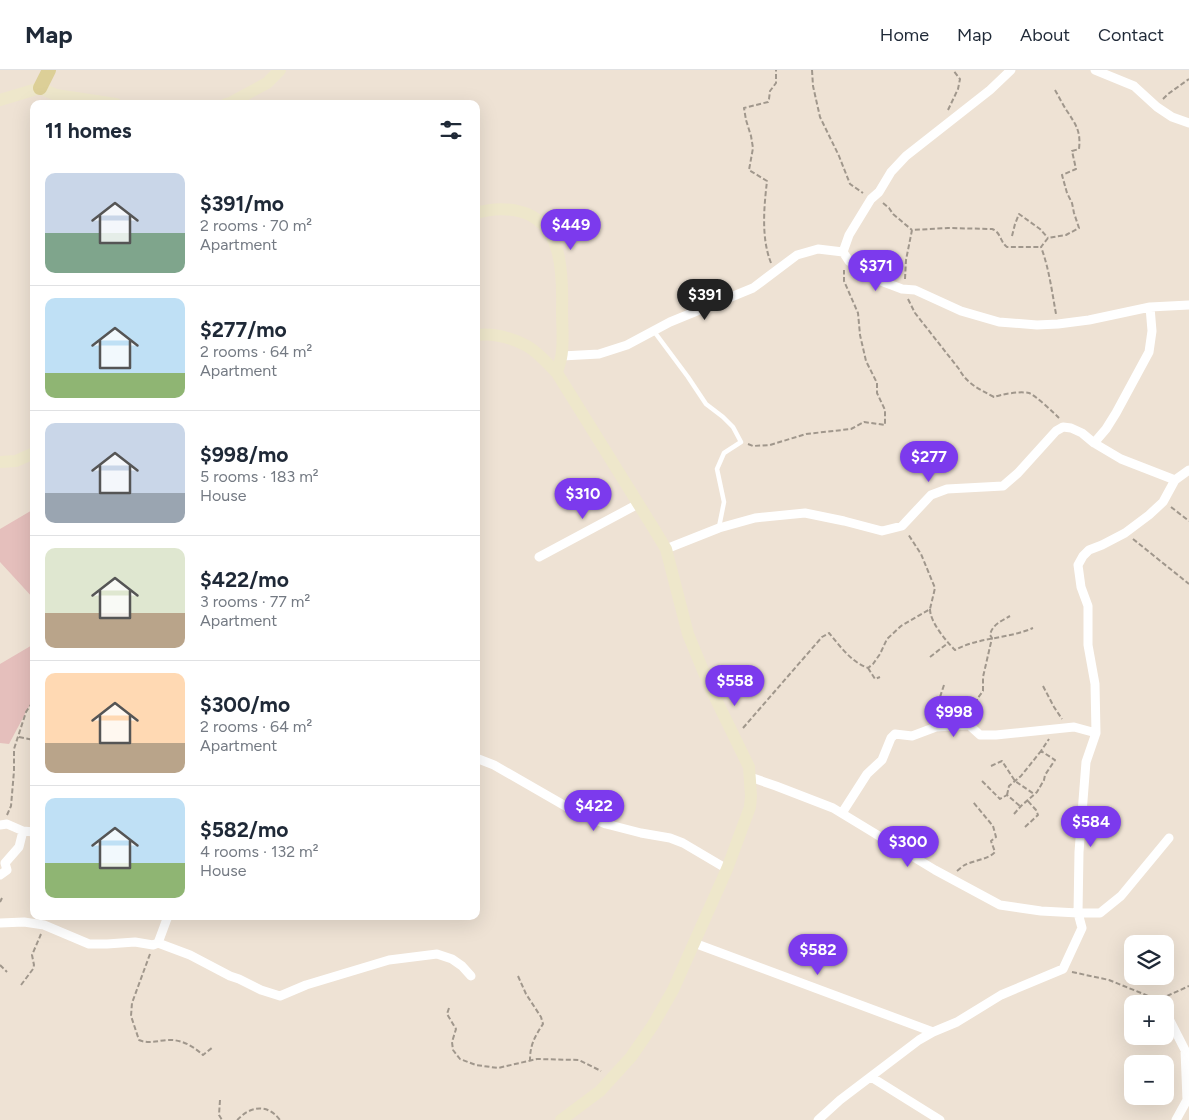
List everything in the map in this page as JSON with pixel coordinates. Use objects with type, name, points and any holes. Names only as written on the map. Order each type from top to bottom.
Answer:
[{"type":"main road","points":[[40,88],[49,70]]},
{"type":"street","points":[[236,100],[267,83],[280,70]]},
{"type":"street","points":[[1011,70],[990,90],[906,156],[891,172],[879,192],[871,199],[849,235],[843,252],[848,261],[873,278],[902,289],[915,290],[961,311],[999,322],[1037,325],[1058,324],[1089,320],[1150,307],[1189,304]]},
{"type":"street","points":[[1095,70],[1134,86],[1157,107],[1189,123]]},
{"type":"street","points":[[0,100],[40,88],[56,95],[89,100]]},
{"type":"street","points":[[480,212],[506,209],[526,213],[541,223],[550,233],[556,244],[562,298],[562,356],[557,372]]},
{"type":"street","points":[[562,356],[599,354],[627,345],[670,322],[753,288],[797,255],[818,249],[843,252]]},
{"type":"street","points":[[1094,443],[1116,413],[1150,352],[1152,331],[1150,307]]},
{"type":"street","points":[[480,334],[505,337],[527,346],[557,372],[666,549],[688,634],[709,685],[748,767],[750,777],[750,807],[727,868],[673,990],[653,1025],[631,1057],[600,1091],[561,1120]]},
{"type":"street","points":[[666,549],[719,528],[755,518],[805,513],[882,531],[902,526],[931,495],[946,489],[1004,486],[1063,427],[1082,433],[1094,443],[1121,459],[1175,480]]},
{"type":"street","points":[[0,462],[16,461],[30,455]]},
{"type":"street","points":[[818,1120],[840,1100],[918,1040],[957,1022],[1001,995],[1063,969],[1082,928],[1078,913],[1079,852],[1086,762],[1096,733],[1095,684],[1088,645],[1088,606],[1081,587],[1078,565],[1089,550],[1125,533],[1149,515],[1163,502],[1175,480],[1189,470]]},
{"type":"street","points":[[539,557],[638,504]]},
{"type":"street","points":[[842,813],[867,774],[882,760],[891,738],[895,734],[912,736],[936,728],[969,724],[980,735],[1074,727],[1096,733]]},
{"type":"street","points":[[480,760],[574,811],[606,824],[670,838],[683,843],[727,868]]},
{"type":"street","points":[[750,777],[834,808],[935,870],[1000,905],[1042,911],[1100,913],[1121,896],[1169,838]]},
{"type":"street","points":[[3,822],[23,831],[30,832]]},
{"type":"street","points":[[0,874],[7,870],[5,863],[20,848],[23,831]]},
{"type":"street","points":[[156,944],[166,920]]},
{"type":"street","points":[[0,923],[24,922],[44,924],[89,944],[135,942],[156,944],[190,954],[260,990],[280,996],[306,985],[389,960],[437,954],[452,959],[471,976]]},
{"type":"street","points":[[694,943],[933,1032]]},
{"type":"street","points":[[1174,1029],[1185,1050],[1188,1101],[1176,1120]]},
{"type":"street","points":[[870,1077],[940,1120]]},
{"type":"lane","points":[[653,330],[706,404],[724,417],[741,442],[724,453],[717,469],[724,502],[719,528]]},
{"type":"path","points":[[775,272],[768,255],[766,238],[764,214],[767,181],[750,170],[753,148],[744,108],[768,102],[770,91],[776,83],[776,70]]},
{"type":"path","points":[[812,70],[813,86],[820,117],[850,184],[871,199],[883,203],[912,230],[948,228],[992,229],[996,230],[1007,247],[1041,246],[1048,238],[1066,235],[1079,228],[1062,175],[1076,169],[1072,151],[1079,149],[1080,138],[1074,120],[1055,90]]},
{"type":"path","points":[[943,126],[949,107],[958,89],[960,79],[953,70]]},
{"type":"path","points":[[1157,107],[1168,94],[1189,79]]},
{"type":"path","points":[[1012,236],[1019,214],[1040,229],[1048,238]]},
{"type":"path","points":[[912,230],[906,260],[905,282],[902,289],[915,313],[959,369],[963,377],[969,383],[994,397],[1007,393],[1029,393],[1059,418],[1063,427]]},
{"type":"path","points":[[1041,246],[1049,275],[1058,324]]},
{"type":"path","points":[[741,442],[753,446],[770,444],[806,434],[851,430],[864,422],[885,425],[885,410],[877,393],[877,383],[866,361],[858,313],[844,281],[844,268],[841,258],[843,252]]},
{"type":"path","points":[[1163,502],[1189,521]]},
{"type":"path","points":[[902,526],[914,541],[921,554],[935,588],[930,615],[948,643],[955,650],[964,645],[1033,628]]},
{"type":"path","points":[[1125,533],[1189,584]]},
{"type":"path","points":[[868,668],[880,654],[887,638],[900,626],[930,609]]},
{"type":"path","points":[[971,727],[976,722],[976,699],[983,691],[983,677],[992,638],[990,635],[991,630],[998,622],[1010,616]]},
{"type":"path","points":[[734,738],[822,637],[829,633],[859,665],[868,668],[876,679],[880,677]]},
{"type":"path","points":[[930,657],[948,643]]},
{"type":"path","points":[[944,685],[940,697],[951,726]]},
{"type":"path","points":[[1043,686],[1068,728]]},
{"type":"path","points":[[3,822],[11,806],[14,749],[26,712],[30,706]]},
{"type":"path","points":[[1007,796],[1010,786],[1021,776],[1056,729]]},
{"type":"path","points":[[18,736],[30,739]]},
{"type":"path","points":[[1014,814],[1037,792],[1055,760],[1041,751]]},
{"type":"path","points":[[992,766],[1002,762],[1015,781],[1034,794]]},
{"type":"path","points":[[982,782],[1000,799],[1007,796]]},
{"type":"path","points":[[1007,796],[1021,806]]},
{"type":"path","points":[[1025,827],[1038,815],[1027,800]]},
{"type":"path","points":[[957,871],[963,866],[981,858],[992,856],[995,852],[992,841],[996,837],[993,826],[973,802]]},
{"type":"path","points":[[0,902],[2,898]]},
{"type":"path","points":[[21,985],[33,968],[32,955],[44,924]]},
{"type":"path","points":[[156,944],[132,1003],[131,1016],[138,1040],[145,1042],[176,1040],[185,1042],[196,1048],[203,1055],[213,1047]]},
{"type":"path","points":[[0,965],[7,972]]},
{"type":"path","points":[[1063,969],[1109,980],[1144,995]]},
{"type":"path","points":[[518,976],[543,1024],[534,1038],[530,1050],[530,1060]]},
{"type":"path","points":[[1173,995],[1189,986]]},
{"type":"path","points":[[449,1008],[448,1014],[456,1029],[452,1042],[454,1050],[460,1059],[476,1065],[498,1068],[537,1059],[579,1060],[612,1077]]},
{"type":"path","points":[[220,1100],[219,1115],[222,1120]]},
{"type":"path","points":[[237,1120],[247,1112],[258,1108],[268,1110],[280,1120]]},
{"type":"shaded area","points":[[30,511],[30,595],[0,562],[0,529]]},
{"type":"shaded area","points":[[30,646],[30,705],[9,744],[0,743],[0,664]]}]
